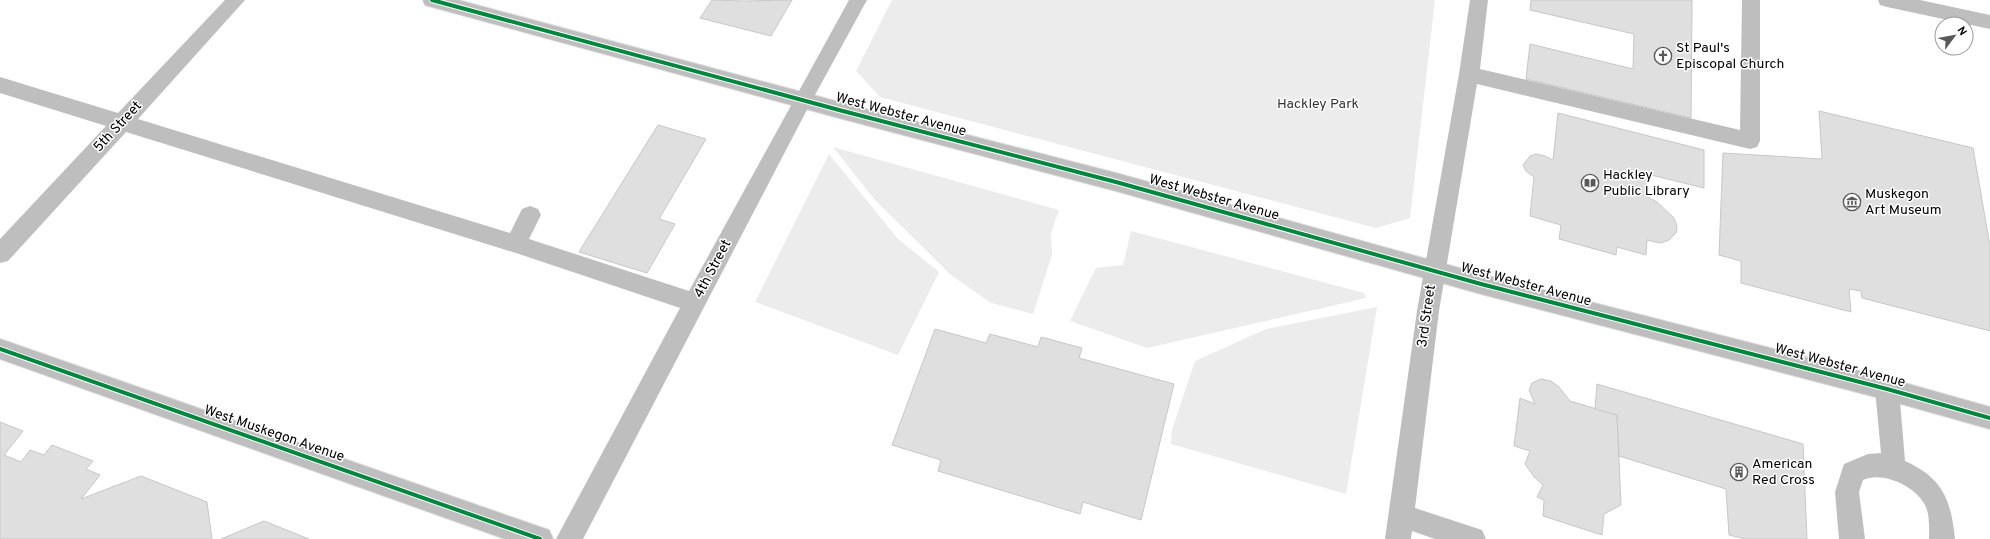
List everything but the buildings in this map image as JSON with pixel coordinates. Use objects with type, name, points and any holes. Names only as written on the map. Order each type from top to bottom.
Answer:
[{"type":"main road","name":"5th Street","points":[[0,254],[236,0]]},
{"type":"main road","name":"West Webster Avenue","points":[[432,0],[1116,182],[1434,272],[1887,389],[1990,418]]},
{"type":"main road","name":"4th Street","points":[[569,539],[803,99],[858,0]]},
{"type":"main road","name":"3rd Street","points":[[1400,527],[1434,272],[1469,74],[1479,0]]},
{"type":"main road","points":[[1469,74],[1750,141],[1751,0]]},
{"type":"main road","points":[[1887,0],[1990,22]]},
{"type":"main road","points":[[0,85],[516,244],[695,303]]},
{"type":"main road","points":[[516,244],[530,216]]},
{"type":"main road","name":"West Muskegon Avenue","points":[[0,349],[540,539]]},
{"type":"main road","points":[[1887,389],[1894,468]]},
{"type":"main road","points":[[1852,539],[1847,492],[1853,472],[1863,467],[1875,464],[1894,468],[1917,478],[1934,497],[1942,539]]},
{"type":"main road","points":[[1400,527],[1473,539]]},
{"type":"green space","name":"Hackley Park","points":[[892,0],[1435,0],[1410,218],[1376,228],[880,97],[856,71]]},
{"type":"green space","points":[[833,147],[1059,210],[1051,233],[1052,255],[1033,314],[991,303],[951,275],[875,200]]},
{"type":"green space","points":[[829,154],[898,239],[939,272],[898,355],[755,302]]},
{"type":"green space","points":[[1131,231],[1364,293],[1366,298],[1147,348],[1070,321],[1096,268],[1123,265]]},
{"type":"green space","points":[[1377,307],[1346,494],[1171,444],[1172,430],[1195,361],[1266,329]]},
{"type":"cycle path","points":[[432,0],[839,110],[1116,182],[1481,284],[1887,389],[1990,418]]},
{"type":"cycle path","points":[[0,349],[540,539]]},
{"type":"place","name":"St Paul's Episcopal Church","points":[[1663,56]]},
{"type":"place","name":"Hackley Public Library","points":[[1590,183]]},
{"type":"place","name":"Muskegon Art Museum","points":[[1852,202]]},
{"type":"place","name":"American Red Cross","points":[[1739,472]]}]
